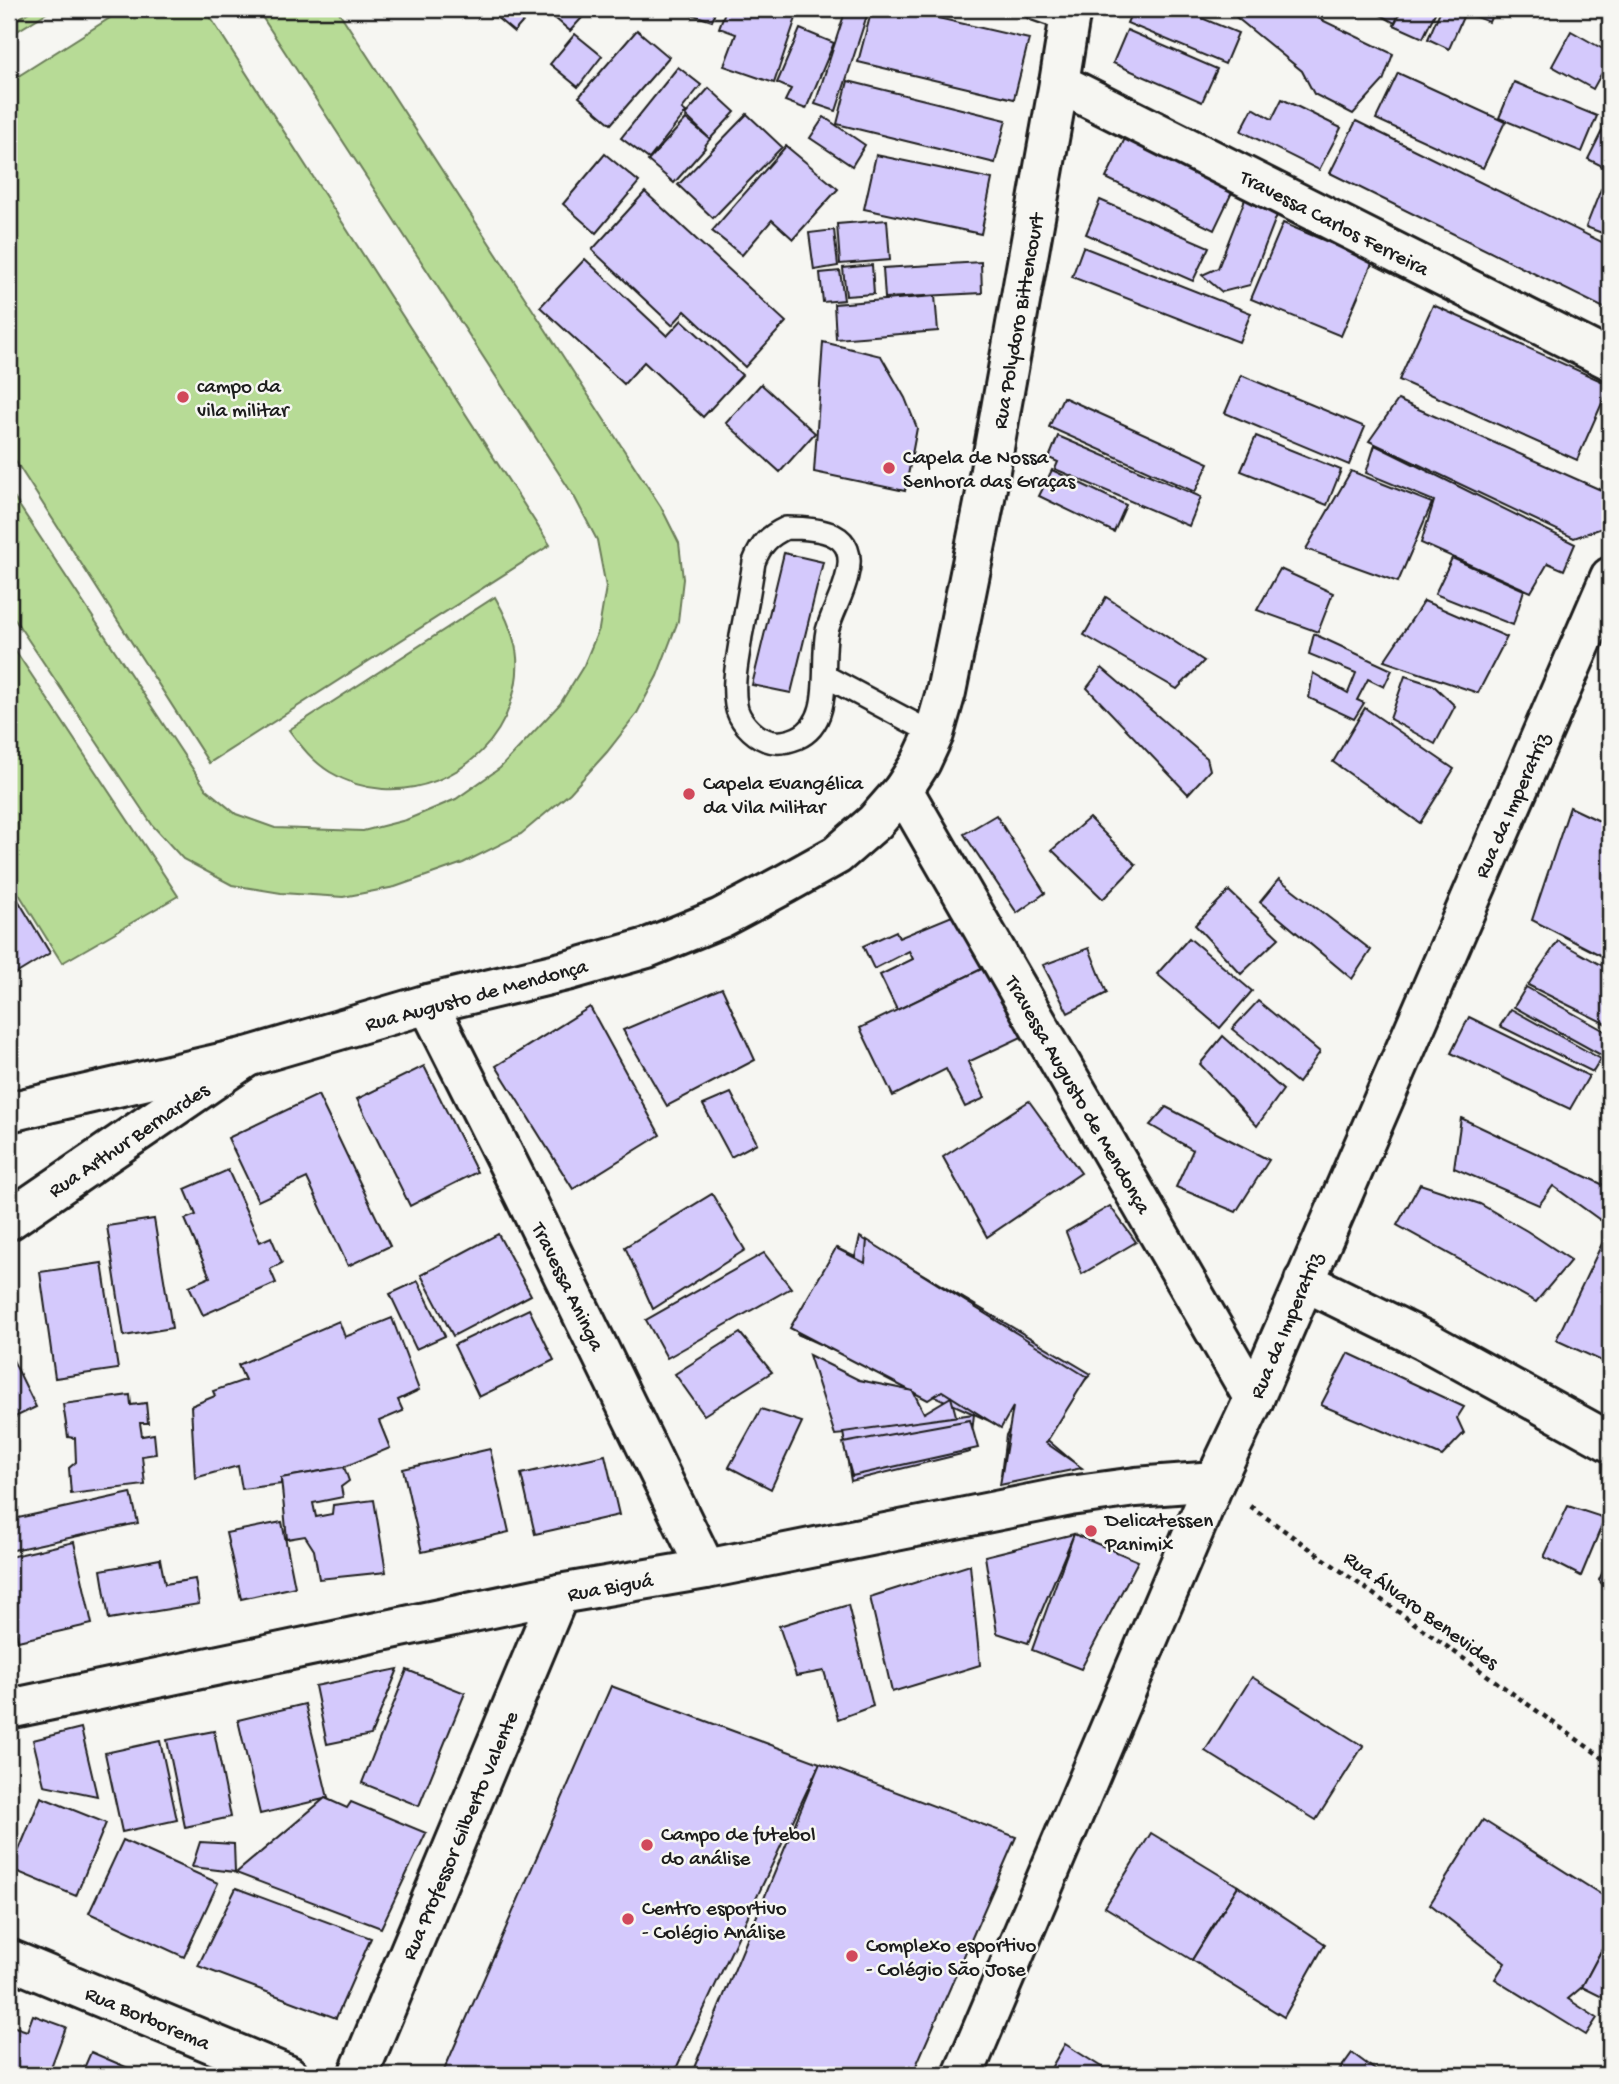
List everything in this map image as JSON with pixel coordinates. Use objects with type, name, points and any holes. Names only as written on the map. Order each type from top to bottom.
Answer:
[{"type":"street","name":"Rua Polydoro Bittencourt","points":[[903,790],[921,762],[946,692],[984,504],[1059,83],[1058,13]]},
{"type":"street","name":"Travessa Carlos Ferreira","points":[[1059,83],[1610,360]]},
{"type":"street","name":"Rua da Imperatriz","points":[[962,2075],[1215,1481],[1254,1399],[1610,577]]},
{"type":"street","name":"Rua Augusto de Mendonça","points":[[9,1112],[247,1057],[428,1004],[570,970],[647,948],[721,918],[837,855],[875,822],[903,790]]},
{"type":"street","name":"Travessa Augusto de Mendonça","points":[[903,790],[1254,1399]]},
{"type":"street","name":"Travessa Aninga","points":[[428,1004],[706,1569]]},
{"type":"street","name":"Rua Arthur Bernardes","points":[[9,1220],[247,1057]]},
{"type":"street","points":[[1304,1281],[1424,1340],[1610,1442]]},
{"type":"street","name":"Rua Biguá","points":[[9,1709],[559,1594],[706,1569],[1070,1496],[1136,1487],[1215,1481]]},
{"type":"street","name":"Rua Professor Gilberto Valente","points":[[358,2075],[559,1594]]},
{"type":"street","name":"Rua Borborema","points":[[9,1959],[288,2075]]},
{"type":"lane","points":[[786,528],[833,534],[845,544],[849,558],[848,575],[826,638],[825,676],[816,723],[803,735],[786,742],[766,741],[749,729],[736,709],[733,684],[754,562],[760,546],[772,534],[786,528]]},
{"type":"lane","points":[[825,676],[933,734]]},
{"type":"path","name":"Rua Álvaro Benevides","points":[[1215,1481],[1610,1763]]},
{"type":"green space","points":[[34,9],[53,9],[9,36],[9,24]]},
{"type":"green space","points":[[124,9],[205,9],[550,545],[209,763],[9,451],[9,82]]},
{"type":"green space","points":[[257,9],[337,9],[661,507],[679,543],[683,579],[678,621],[657,676],[636,715],[570,793],[521,834],[463,863],[395,887],[343,897],[281,893],[232,885],[183,859],[153,826],[9,611],[9,490],[206,789],[236,814],[275,828],[363,831],[406,820],[456,799],[500,768],[560,704],[584,665],[599,629],[606,587],[597,540],[575,498]]},
{"type":"green space","points":[[495,597],[516,649],[517,673],[514,690],[498,730],[481,752],[460,769],[436,781],[410,788],[383,789],[356,784],[318,763],[289,730]]},
{"type":"green space","points":[[9,641],[178,896],[62,963],[9,878]]},
{"type":"building","points":[[534,9],[514,32],[489,11]]},
{"type":"building","points":[[552,9],[590,9],[570,31],[548,12]]},
{"type":"building","points":[[675,9],[716,9],[712,21]]},
{"type":"building","points":[[726,9],[799,9],[774,83],[724,66],[736,34],[719,28]]},
{"type":"building","points":[[846,9],[869,9],[836,111],[815,104]]},
{"type":"building","points":[[872,9],[899,9],[1029,39],[1014,99],[858,62]]},
{"type":"building","points":[[1133,9],[1180,9],[1238,33],[1225,64],[1127,23]]},
{"type":"building","points":[[1240,9],[1299,9],[1393,54],[1383,81],[1353,114],[1314,94],[1302,71],[1236,17]]},
{"type":"building","points":[[1370,9],[1402,9],[1395,23]]},
{"type":"building","points":[[1402,9],[1437,9],[1423,38],[1394,25]]},
{"type":"building","points":[[1441,9],[1463,17],[1449,49],[1428,39]]},
{"type":"building","points":[[1470,9],[1495,9],[1489,22],[1468,14]]},
{"type":"building","points":[[800,29],[834,43],[806,109],[785,101],[791,89],[777,83]]},
{"type":"building","points":[[637,30],[669,57],[611,124],[579,97]]},
{"type":"building","points":[[1127,30],[1217,69],[1202,102],[1113,63]]},
{"type":"building","points":[[1571,31],[1610,53],[1610,58],[1593,89],[1552,66]]},
{"type":"building","points":[[575,34],[602,56],[578,87],[550,64]]},
{"type":"building","points":[[678,67],[701,85],[682,109],[686,112],[649,159],[621,138]]},
{"type":"building","points":[[1398,73],[1505,122],[1483,168],[1376,119]]},
{"type":"building","points":[[848,81],[1006,120],[995,163],[837,124]]},
{"type":"building","points":[[1514,82],[1597,116],[1582,152],[1499,118]]},
{"type":"building","points":[[709,88],[735,112],[710,139],[685,115]]},
{"type":"building","points":[[1282,99],[1341,128],[1319,170],[1241,131],[1253,108],[1272,119]]},
{"type":"building","points":[[747,114],[782,147],[713,218],[678,185]]},
{"type":"building","points":[[824,117],[865,145],[852,166],[810,138]]},
{"type":"building","points":[[686,119],[710,139],[674,183],[648,161]]},
{"type":"building","points":[[1356,121],[1610,246],[1610,311],[1330,173]]},
{"type":"building","points":[[1605,125],[1610,128],[1610,170],[1588,159]]},
{"type":"building","points":[[1129,130],[1237,182],[1214,230],[1106,178]]},
{"type":"building","points":[[786,146],[838,189],[793,239],[772,220],[742,255],[712,231]]},
{"type":"building","points":[[605,154],[639,182],[596,233],[563,204]]},
{"type":"building","points":[[876,155],[992,179],[981,234],[864,209]]},
{"type":"building","points":[[1249,189],[1282,202],[1250,285],[1222,292],[1202,275],[1218,268]]},
{"type":"building","points":[[1601,189],[1610,192],[1610,236],[1586,227]]},
{"type":"building","points":[[645,192],[786,322],[745,367],[685,311],[672,325],[592,250]]},
{"type":"building","points":[[1100,200],[1209,247],[1193,281],[1086,234]]},
{"type":"building","points":[[887,220],[890,260],[840,264],[837,224]]},
{"type":"building","points":[[1283,223],[1373,261],[1341,336],[1251,299]]},
{"type":"building","points":[[834,230],[838,266],[814,270],[809,233]]},
{"type":"building","points":[[1083,247],[1251,313],[1239,342],[1072,277]]},
{"type":"building","points":[[585,259],[667,336],[682,320],[742,375],[703,417],[644,362],[624,384],[540,307]]},
{"type":"building","points":[[981,262],[982,293],[885,298],[883,268]]},
{"type":"building","points":[[872,265],[874,294],[846,296],[843,268]]},
{"type":"building","points":[[840,271],[844,300],[823,302],[820,273]]},
{"type":"building","points":[[935,296],[938,331],[836,339],[834,304]]},
{"type":"building","points":[[1433,305],[1610,385],[1577,460],[1399,380]]},
{"type":"building","points":[[823,342],[881,356],[905,398],[917,428],[905,491],[814,472]]},
{"type":"building","points":[[1241,375],[1365,427],[1349,465],[1225,413]]},
{"type":"building","points":[[761,384],[815,433],[780,472],[726,423]]},
{"type":"building","points":[[1063,397],[1209,463],[1195,492],[1049,427]]},
{"type":"building","points":[[1398,400],[1610,494],[1608,526],[1574,538],[1369,441]]},
{"type":"building","points":[[1058,436],[1201,497],[1189,526],[1055,469],[1058,462],[1049,458]]},
{"type":"building","points":[[1256,436],[1341,470],[1327,505],[1241,471]]},
{"type":"building","points":[[1375,445],[1575,544],[1564,570],[1548,563],[1531,592],[1421,543],[1434,501],[1366,473]]},
{"type":"building","points":[[1052,470],[1126,505],[1114,532],[1039,496]]},
{"type":"building","points":[[1351,471],[1432,503],[1398,582],[1306,549]]},
{"type":"building","points":[[784,553],[823,562],[791,693],[752,685]]},
{"type":"building","points":[[1452,558],[1524,590],[1513,625],[1435,594]]},
{"type":"building","points":[[1280,569],[1333,593],[1318,632],[1257,610]]},
{"type":"building","points":[[1106,597],[1204,661],[1177,689],[1084,635]]},
{"type":"building","points":[[1424,601],[1507,637],[1478,693],[1384,661]]},
{"type":"building","points":[[1314,634],[1392,670],[1384,687],[1368,679],[1357,700],[1364,703],[1354,719],[1309,698],[1313,673],[1348,693],[1356,673],[1309,654]]},
{"type":"building","points":[[1102,668],[1207,758],[1210,770],[1188,794],[1087,688]]},
{"type":"building","points":[[1405,676],[1433,685],[1455,706],[1435,744],[1390,719]]},
{"type":"building","points":[[1365,708],[1454,769],[1420,823],[1333,762]]},
{"type":"building","points":[[1570,807],[1610,826],[1610,960],[1532,920]]},
{"type":"building","points":[[996,815],[1045,893],[1017,913],[964,834]]},
{"type":"building","points":[[1089,818],[1136,865],[1103,899],[1052,850]]},
{"type":"building","points":[[1279,879],[1371,950],[1352,979],[1260,902]]},
{"type":"building","points":[[9,885],[50,953],[9,978]]},
{"type":"building","points":[[1229,891],[1279,938],[1241,974],[1195,925]]},
{"type":"building","points":[[952,916],[973,923],[994,963],[897,1010],[880,975],[913,959],[909,951],[874,969],[863,946],[896,931],[899,938]]},
{"type":"building","points":[[1189,938],[1252,991],[1220,1028],[1157,974]]},
{"type":"building","points":[[1558,941],[1610,970],[1610,1026],[1528,985]]},
{"type":"building","points":[[1089,948],[1107,993],[1068,1013],[1043,965]]},
{"type":"building","points":[[994,963],[1028,1034],[968,1062],[985,1098],[965,1107],[946,1069],[893,1096],[860,1028]]},
{"type":"building","points":[[1526,987],[1610,1034],[1610,1060],[1514,1007]]},
{"type":"building","points":[[722,988],[755,1060],[667,1106],[623,1030]]},
{"type":"building","points":[[1258,1001],[1320,1052],[1298,1083],[1232,1029]]},
{"type":"building","points":[[590,1007],[660,1135],[573,1189],[496,1066]]},
{"type":"building","points":[[1511,1009],[1601,1059],[1593,1072],[1500,1026]]},
{"type":"building","points":[[1469,1017],[1589,1076],[1570,1109],[1451,1053]]},
{"type":"building","points":[[1223,1036],[1283,1090],[1257,1126],[1200,1064]]},
{"type":"building","points":[[424,1066],[477,1172],[410,1206],[357,1099]]},
{"type":"building","points":[[731,1093],[757,1143],[731,1157],[703,1105]]},
{"type":"building","points":[[318,1095],[390,1246],[348,1266],[307,1178],[258,1201],[228,1138]]},
{"type":"building","points":[[1029,1101],[1081,1173],[987,1237],[943,1157]]},
{"type":"building","points":[[1166,1107],[1269,1160],[1236,1212],[1176,1187],[1193,1150],[1150,1125]]},
{"type":"building","points":[[1461,1118],[1610,1188],[1610,1197],[1600,1220],[1553,1186],[1539,1205],[1454,1168]]},
{"type":"building","points":[[228,1170],[260,1242],[271,1237],[282,1263],[270,1269],[276,1283],[203,1315],[189,1286],[210,1277],[185,1219],[196,1215],[185,1189]]},
{"type":"building","points":[[1420,1184],[1480,1204],[1571,1260],[1536,1302],[1397,1225]]},
{"type":"building","points":[[712,1194],[745,1250],[653,1309],[625,1247]]},
{"type":"building","points":[[1110,1206],[1136,1242],[1082,1274],[1066,1232]]},
{"type":"building","points":[[154,1219],[172,1328],[124,1336],[107,1226]]},
{"type":"building","points":[[1610,1227],[1610,1348],[1604,1362],[1556,1340]]},
{"type":"building","points":[[498,1234],[531,1295],[453,1336],[421,1275]]},
{"type":"building","points":[[860,1237],[1091,1374],[1037,1431],[1077,1465],[1001,1475],[1006,1435],[1032,1388],[908,1322],[896,1336],[970,1371],[1015,1400],[994,1423],[797,1334],[837,1248],[855,1257]]},
{"type":"building","points":[[867,1240],[1087,1377],[1046,1443],[1082,1468],[1000,1485],[1013,1407],[1001,1428],[942,1391],[928,1400],[790,1328],[836,1248],[865,1263]]},
{"type":"building","points":[[764,1253],[791,1288],[667,1358],[646,1320]]},
{"type":"building","points":[[102,1263],[118,1369],[55,1378],[40,1272]]},
{"type":"building","points":[[418,1281],[445,1336],[416,1349],[390,1294]]},
{"type":"building","points":[[529,1309],[554,1360],[479,1397],[454,1345]]},
{"type":"building","points":[[392,1318],[419,1390],[398,1400],[403,1411],[379,1421],[390,1448],[344,1467],[281,1478],[281,1484],[242,1489],[238,1466],[195,1478],[191,1406],[215,1396],[213,1391],[245,1380],[238,1365],[339,1321],[345,1337]]},
{"type":"building","points":[[740,1333],[772,1372],[704,1415],[675,1374]]},
{"type":"building","points":[[9,1352],[36,1407],[9,1420]]},
{"type":"building","points":[[1348,1353],[1464,1407],[1457,1418],[1464,1433],[1442,1456],[1321,1405]]},
{"type":"building","points":[[809,1355],[859,1380],[913,1391],[924,1413],[951,1397],[958,1423],[835,1435]]},
{"type":"building","points":[[130,1395],[131,1405],[146,1403],[148,1423],[140,1423],[142,1436],[154,1434],[156,1454],[142,1456],[145,1485],[71,1494],[69,1468],[76,1462],[75,1438],[68,1437],[63,1404]]},
{"type":"building","points":[[761,1409],[802,1422],[771,1489],[729,1467]]},
{"type":"building","points":[[974,1414],[970,1452],[851,1481],[843,1432]]},
{"type":"building","points":[[970,1420],[978,1448],[852,1476],[843,1443]]},
{"type":"building","points":[[490,1449],[509,1532],[422,1552],[403,1469]]},
{"type":"building","points":[[605,1455],[619,1515],[535,1534],[521,1474]]},
{"type":"building","points":[[344,1467],[349,1481],[341,1487],[343,1497],[313,1503],[316,1517],[332,1514],[333,1505],[374,1500],[386,1572],[319,1579],[314,1550],[305,1536],[287,1539],[281,1478]]},
{"type":"building","points":[[131,1493],[138,1523],[9,1551],[9,1520]]},
{"type":"building","points":[[1568,1506],[1605,1518],[1581,1576],[1544,1557]]},
{"type":"building","points":[[282,1522],[295,1587],[241,1599],[226,1533]]},
{"type":"building","points":[[1074,1534],[1028,1643],[997,1633],[985,1556]]},
{"type":"building","points":[[1074,1534],[1138,1561],[1081,1669],[1032,1650]]},
{"type":"building","points":[[74,1542],[92,1624],[18,1641],[9,1601],[9,1557]]},
{"type":"building","points":[[1610,1556],[1610,1594],[1599,1580]]},
{"type":"building","points":[[160,1559],[165,1584],[195,1579],[199,1604],[109,1619],[101,1570]]},
{"type":"building","points":[[970,1565],[980,1665],[892,1692],[870,1597]]},
{"type":"building","points":[[848,1605],[873,1706],[838,1719],[824,1671],[796,1676],[779,1626]]},
{"type":"building","points":[[398,1669],[371,1735],[327,1744],[315,1686]]},
{"type":"building","points":[[407,1670],[465,1693],[419,1806],[362,1783]]},
{"type":"building","points":[[1252,1677],[1363,1746],[1316,1820],[1205,1751]]},
{"type":"building","name":"Campo de futebol do análise","points":[[611,1686],[820,1763],[673,2075],[442,2075]]},
{"type":"building","points":[[305,1704],[328,1798],[260,1814],[238,1720]]},
{"type":"building","points":[[81,1728],[97,1796],[44,1785],[33,1740]]},
{"type":"building","points":[[214,1731],[231,1817],[185,1827],[167,1740]]},
{"type":"building","points":[[160,1741],[177,1820],[122,1832],[105,1753]]},
{"type":"building","name":"Complexo esportivo - Colégio São Jose","points":[[820,1763],[1016,1837],[912,2075],[691,2075]]},
{"type":"building","points":[[41,1797],[106,1823],[76,1896],[11,1869]]},
{"type":"building","points":[[325,1798],[347,1808],[351,1802],[426,1833],[381,1928],[236,1873]]},
{"type":"building","points":[[1483,1820],[1610,1900],[1610,1934],[1582,1987],[1568,1999],[1597,2018],[1586,2035],[1495,1979],[1505,1963],[1430,1904]]},
{"type":"building","points":[[1151,1833],[1238,1886],[1192,1960],[1105,1907]]},
{"type":"building","points":[[123,1840],[218,1883],[184,1957],[89,1913]]},
{"type":"building","points":[[200,1842],[234,1844],[235,1872],[192,1867]]},
{"type":"building","points":[[1238,1886],[1325,1944],[1284,2017],[1192,1960]]},
{"type":"building","points":[[236,1888],[371,1938],[336,2018],[198,1966]]},
{"type":"building","points":[[1610,1934],[1610,2001],[1582,1987]]},
{"type":"building","points":[[33,2015],[66,2027],[48,2075],[9,2075],[9,2025],[27,2031]]},
{"type":"building","points":[[1065,2044],[1114,2075],[1047,2075]]},
{"type":"building","points":[[91,2052],[142,2074],[142,2075],[81,2075]]},
{"type":"building","points":[[1352,2053],[1382,2075],[1336,2075]]},
{"type":"place","name":"campo da vila militar","points":[[183,397]]},
{"type":"place","name":"Capela de Nossa Senhora das Graças","points":[[889,468]]},
{"type":"place","name":"Capela Evangélica da Vila Militar","points":[[689,794]]},
{"type":"place","name":"Delicatessen Panimix","points":[[1091,1531]]},
{"type":"place","name":"Campo de futebol do análise","points":[[647,1845]]},
{"type":"place","name":"Centro esportivo - Colégio Análise","points":[[628,1919]]},
{"type":"place","name":"Complexo esportivo - Colégio São Jose","points":[[852,1956]]}]
